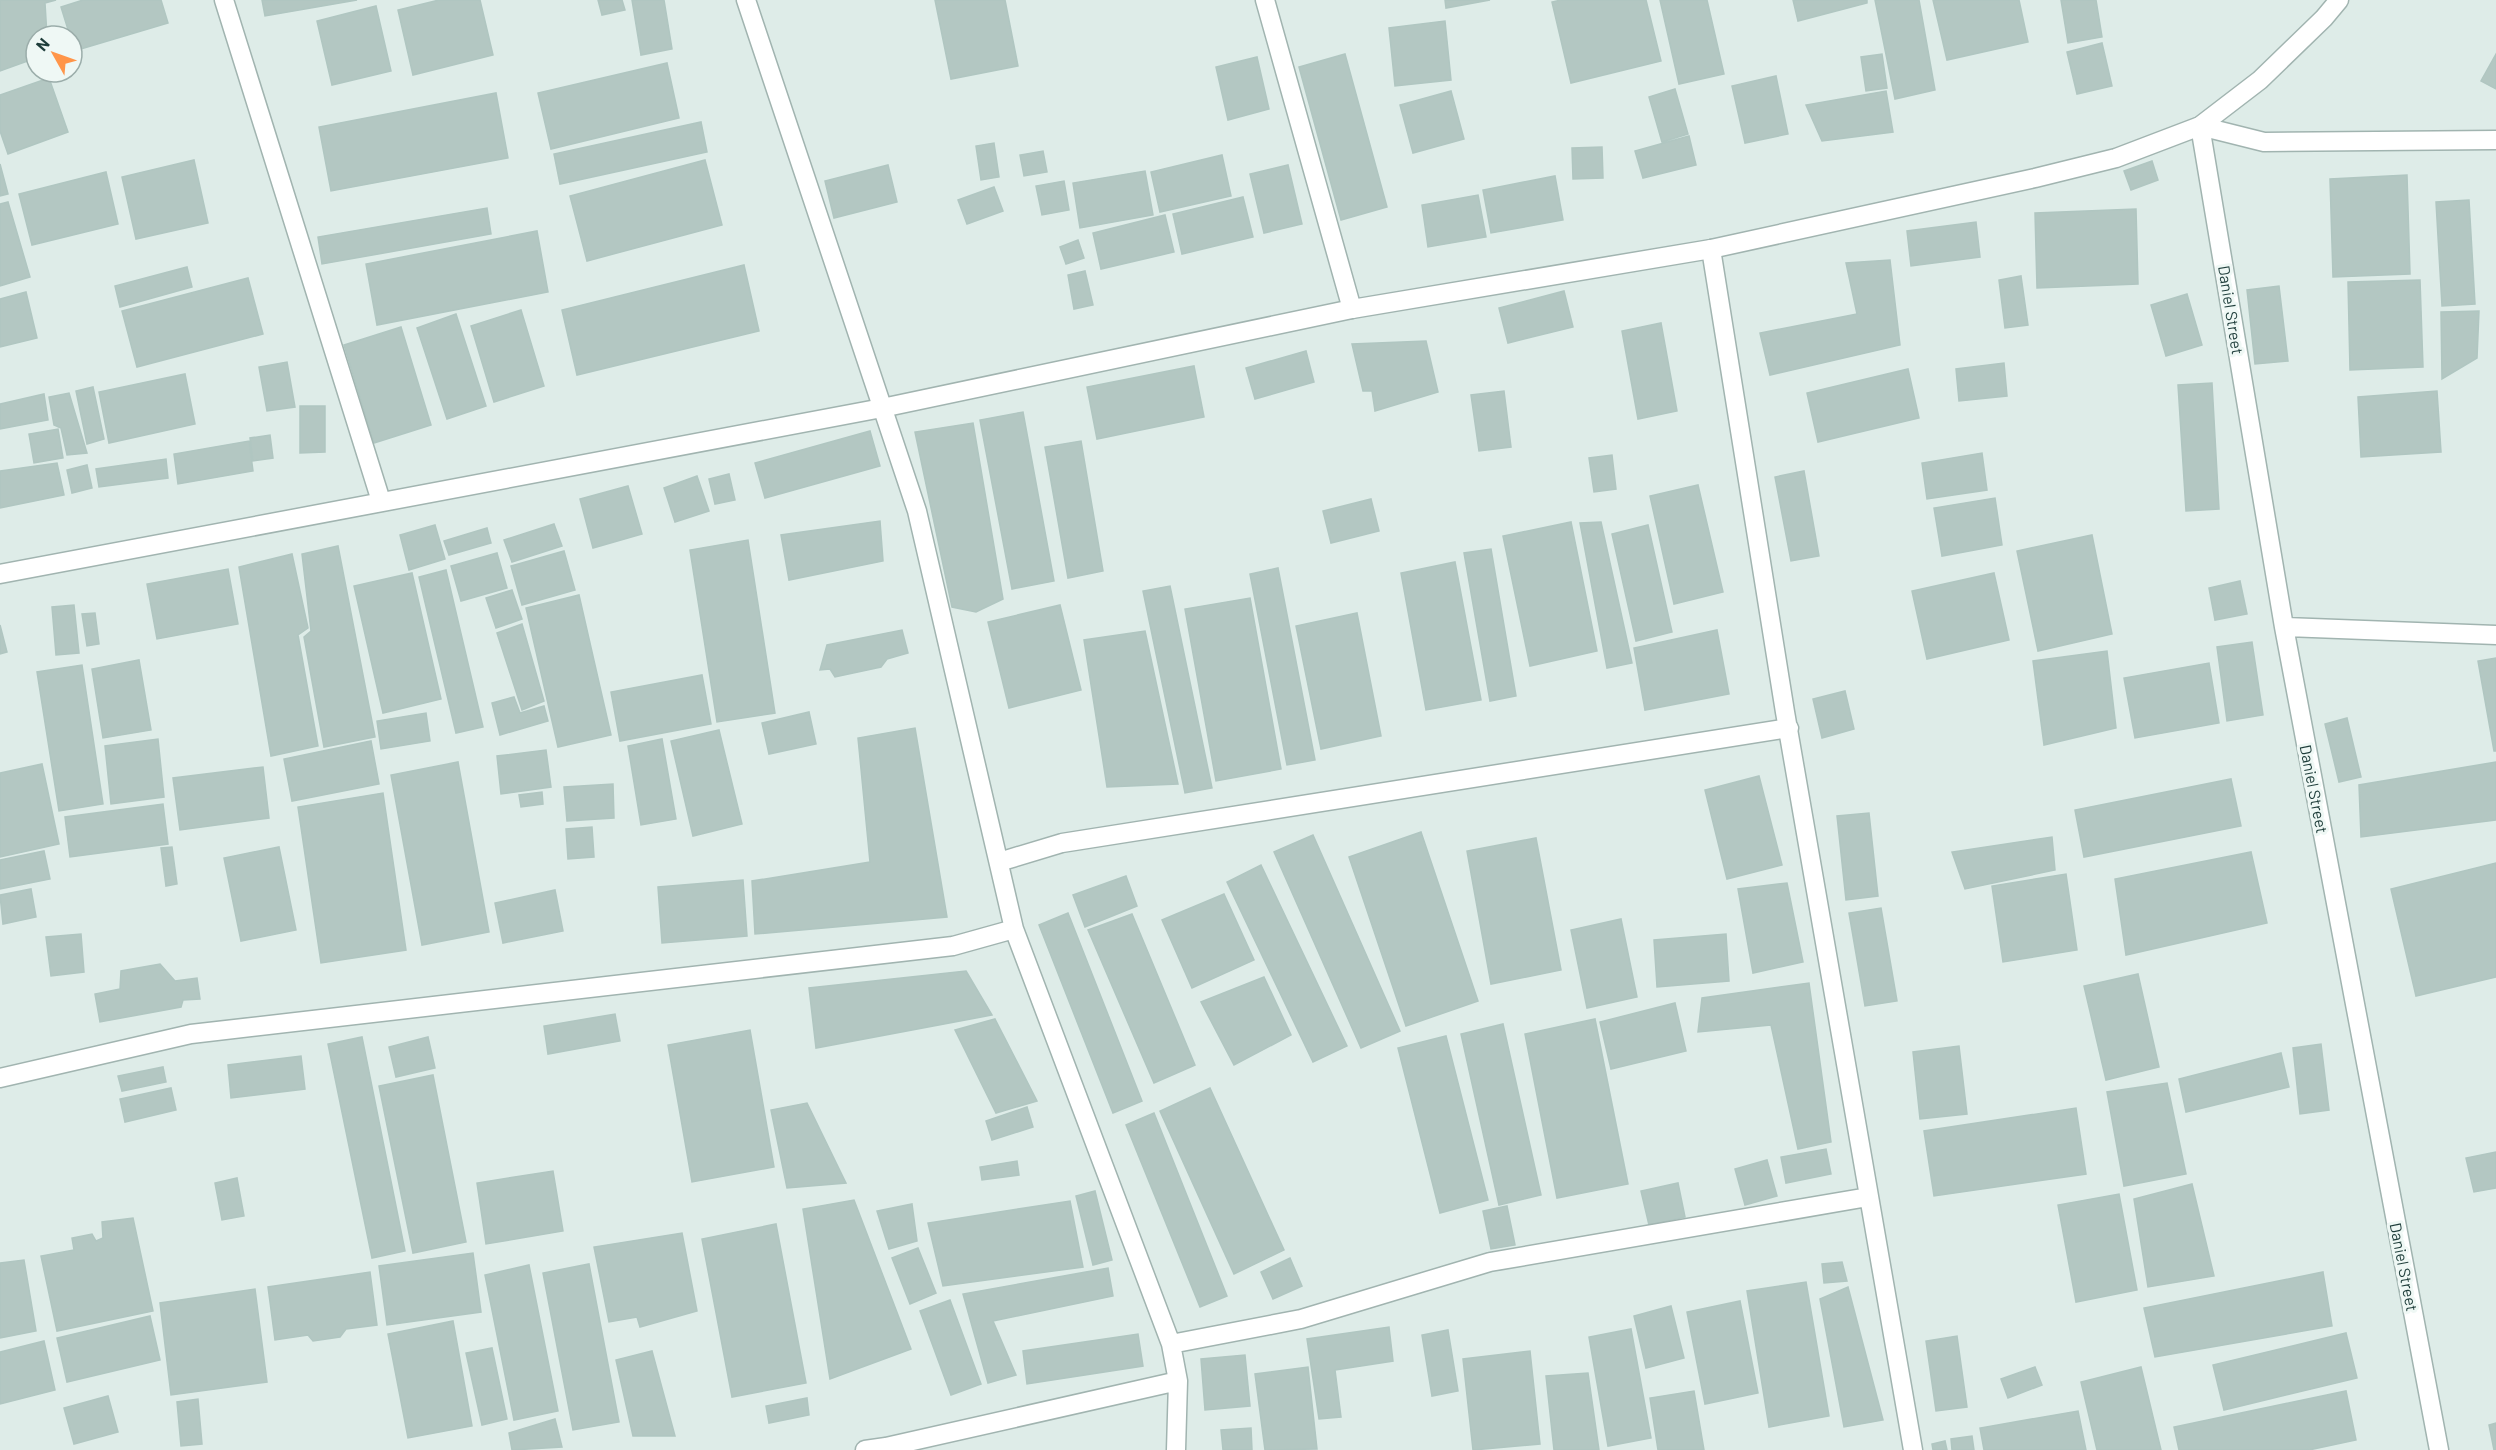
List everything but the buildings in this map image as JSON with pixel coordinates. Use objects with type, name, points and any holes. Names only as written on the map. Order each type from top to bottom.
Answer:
[{"type":"street","points":[[224,0],[381,501]]},
{"type":"street","points":[[746,0],[917,511],[1014,929],[1171,1344],[1178,1381],[1176,1450]]},
{"type":"street","points":[[1265,0],[1352,309]]},
{"type":"street","points":[[0,574],[882,408],[1352,309],[1711,249],[2093,164],[2116,158],[2200,126],[2260,80],[2324,18],[2339,0]]},
{"type":"street","points":[[2200,126],[2264,142],[2496,140]]},
{"type":"street","name":"Daniel Street","points":[[2200,126],[2284,627],[2439,1450]]},
{"type":"street","points":[[1711,249],[1788,728],[1913,1450]]},
{"type":"street","points":[[2284,627],[2496,635]]},
{"type":"street","points":[[999,862],[1062,843],[1788,728]]},
{"type":"street","points":[[0,1078],[191,1035],[952,946],[1014,929]]},
{"type":"street","points":[[1171,1344],[1301,1319],[1490,1262],[1868,1197]]},
{"type":"street","points":[[865,1450],[1178,1381]]}]
